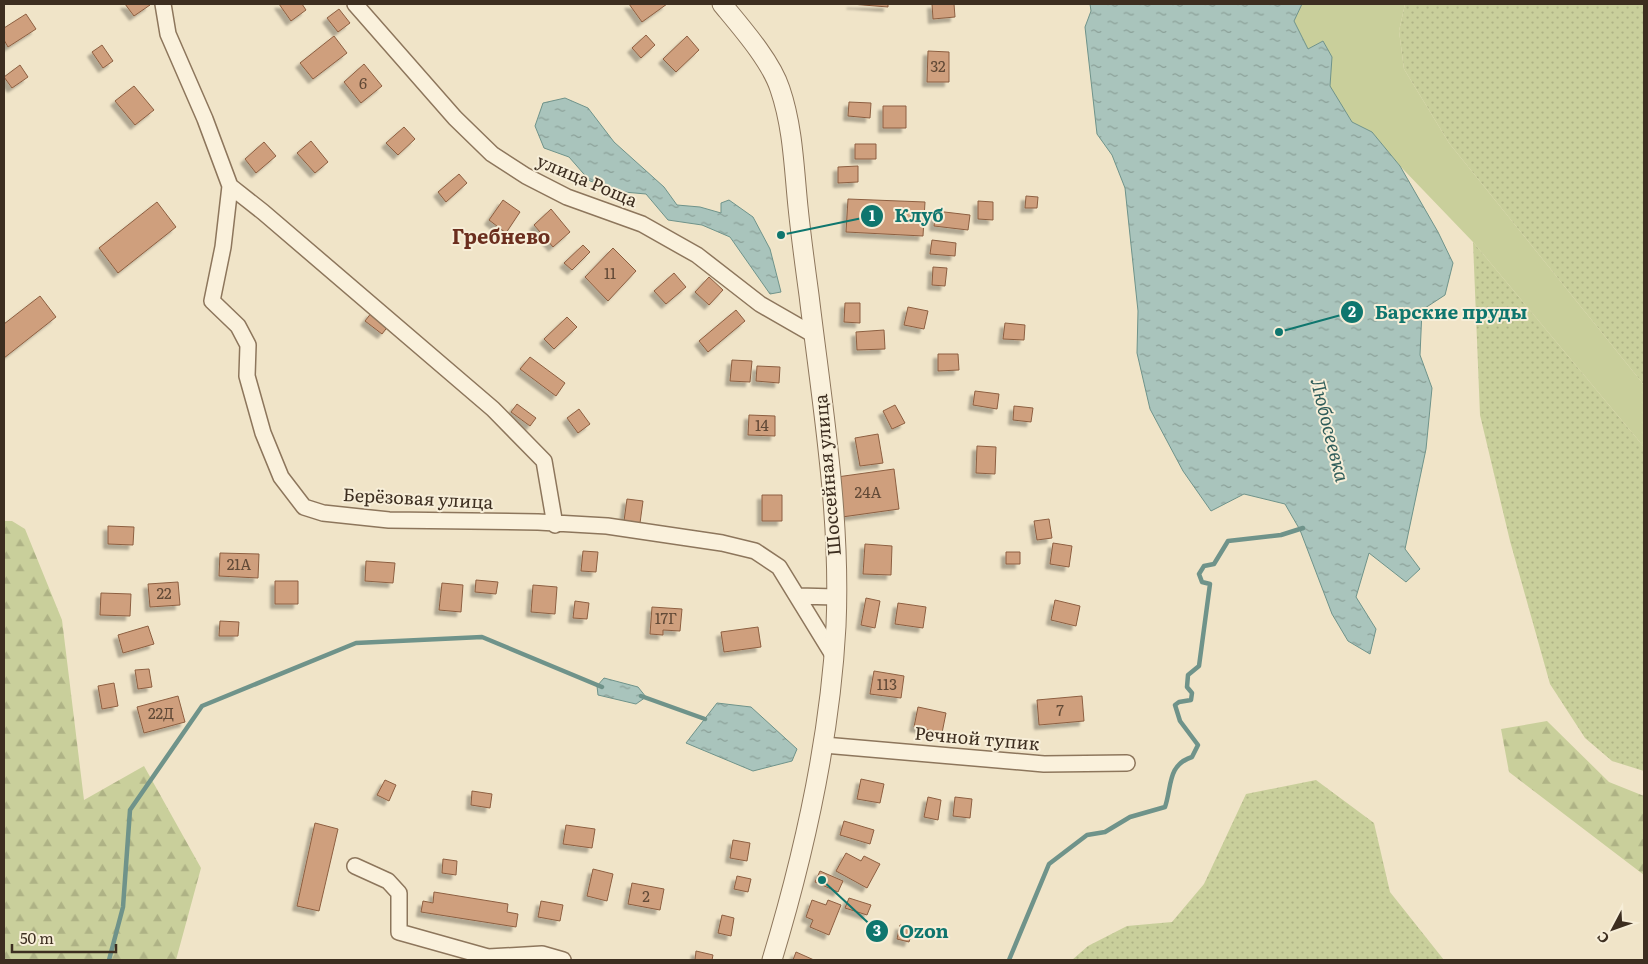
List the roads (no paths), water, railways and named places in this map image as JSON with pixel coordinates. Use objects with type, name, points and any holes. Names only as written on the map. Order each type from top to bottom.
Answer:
[{"type":"street","points":[[163,4],[168,34],[205,119],[230,186],[263,212],[492,409],[544,461],[555,524]]},
{"type":"street","name":"улица Роща","points":[[355,4],[455,118],[492,154],[526,176],[567,197],[650,228],[697,255],[760,304],[814,335]]},
{"type":"street","name":"Шоссейная улица","points":[[722,4],[758,50],[780,88],[792,144],[827,437],[836,597],[833,655],[824,745],[815,799],[796,882],[772,960]]},
{"type":"street","name":"Берёзовая улица","points":[[230,186],[223,247],[212,301],[238,326],[248,345],[247,376],[263,434],[281,477],[304,507],[323,513],[390,520],[538,522],[607,526],[722,543],[754,551],[779,567],[833,655]]},
{"type":"street","points":[[798,596],[836,597]]},
{"type":"street","name":"Речной тупик","points":[[824,745],[1044,764],[1127,764]]},
{"type":"street","points":[[355,866],[388,881],[399,893],[399,932],[488,957],[542,954],[562,960]]},
{"type":"water","points":[[1090,4],[1302,4],[1294,21],[1308,49],[1323,41],[1332,57],[1330,86],[1352,122],[1372,132],[1400,166],[1438,232],[1453,263],[1445,295],[1422,310],[1420,355],[1432,388],[1426,449],[1405,549],[1420,569],[1406,582],[1369,553],[1356,597],[1376,629],[1370,654],[1348,641],[1332,614],[1300,530],[1285,504],[1244,494],[1211,511],[1183,471],[1150,409],[1137,353],[1138,311],[1125,188],[1112,155],[1097,134],[1085,27],[1091,11]]},
{"type":"water","points":[[565,98],[588,108],[614,142],[664,187],[677,205],[700,207],[721,213],[721,203],[729,200],[753,217],[770,249],[781,292],[770,294],[730,237],[702,225],[668,220],[646,194],[624,192],[590,181],[569,157],[544,148],[535,126],[543,103]]},
{"type":"water","points":[[604,678],[638,687],[646,697],[636,704],[598,695],[597,686]]},
{"type":"water","points":[[717,703],[751,707],[797,749],[792,761],[753,771],[686,743]]},
{"type":"waterway","name":"Любосеевка","points":[[1009,960],[1049,864],[1087,835],[1105,832],[1130,817],[1165,807],[1174,771],[1178,765],[1192,757],[1198,745],[1180,721],[1175,705],[1179,702],[1191,700],[1192,693],[1187,687],[1188,675],[1199,666],[1210,584],[1202,582],[1199,574],[1204,566],[1214,564],[1228,541],[1281,535],[1303,528]]},
{"type":"waterway","points":[[109,960],[123,907],[130,810],[202,706],[356,643],[482,637],[602,687]]},
{"type":"waterway","points":[[641,696],[705,719]]},
{"type":"place","name":"Клуб","points":[[781,235]]},
{"type":"place","name":"Барские пруды","points":[[1279,332]]},
{"type":"place","name":"Ozon","points":[[822,880]]},
{"type":"district","name":"Гребнево","points":[[501,237]]}]
